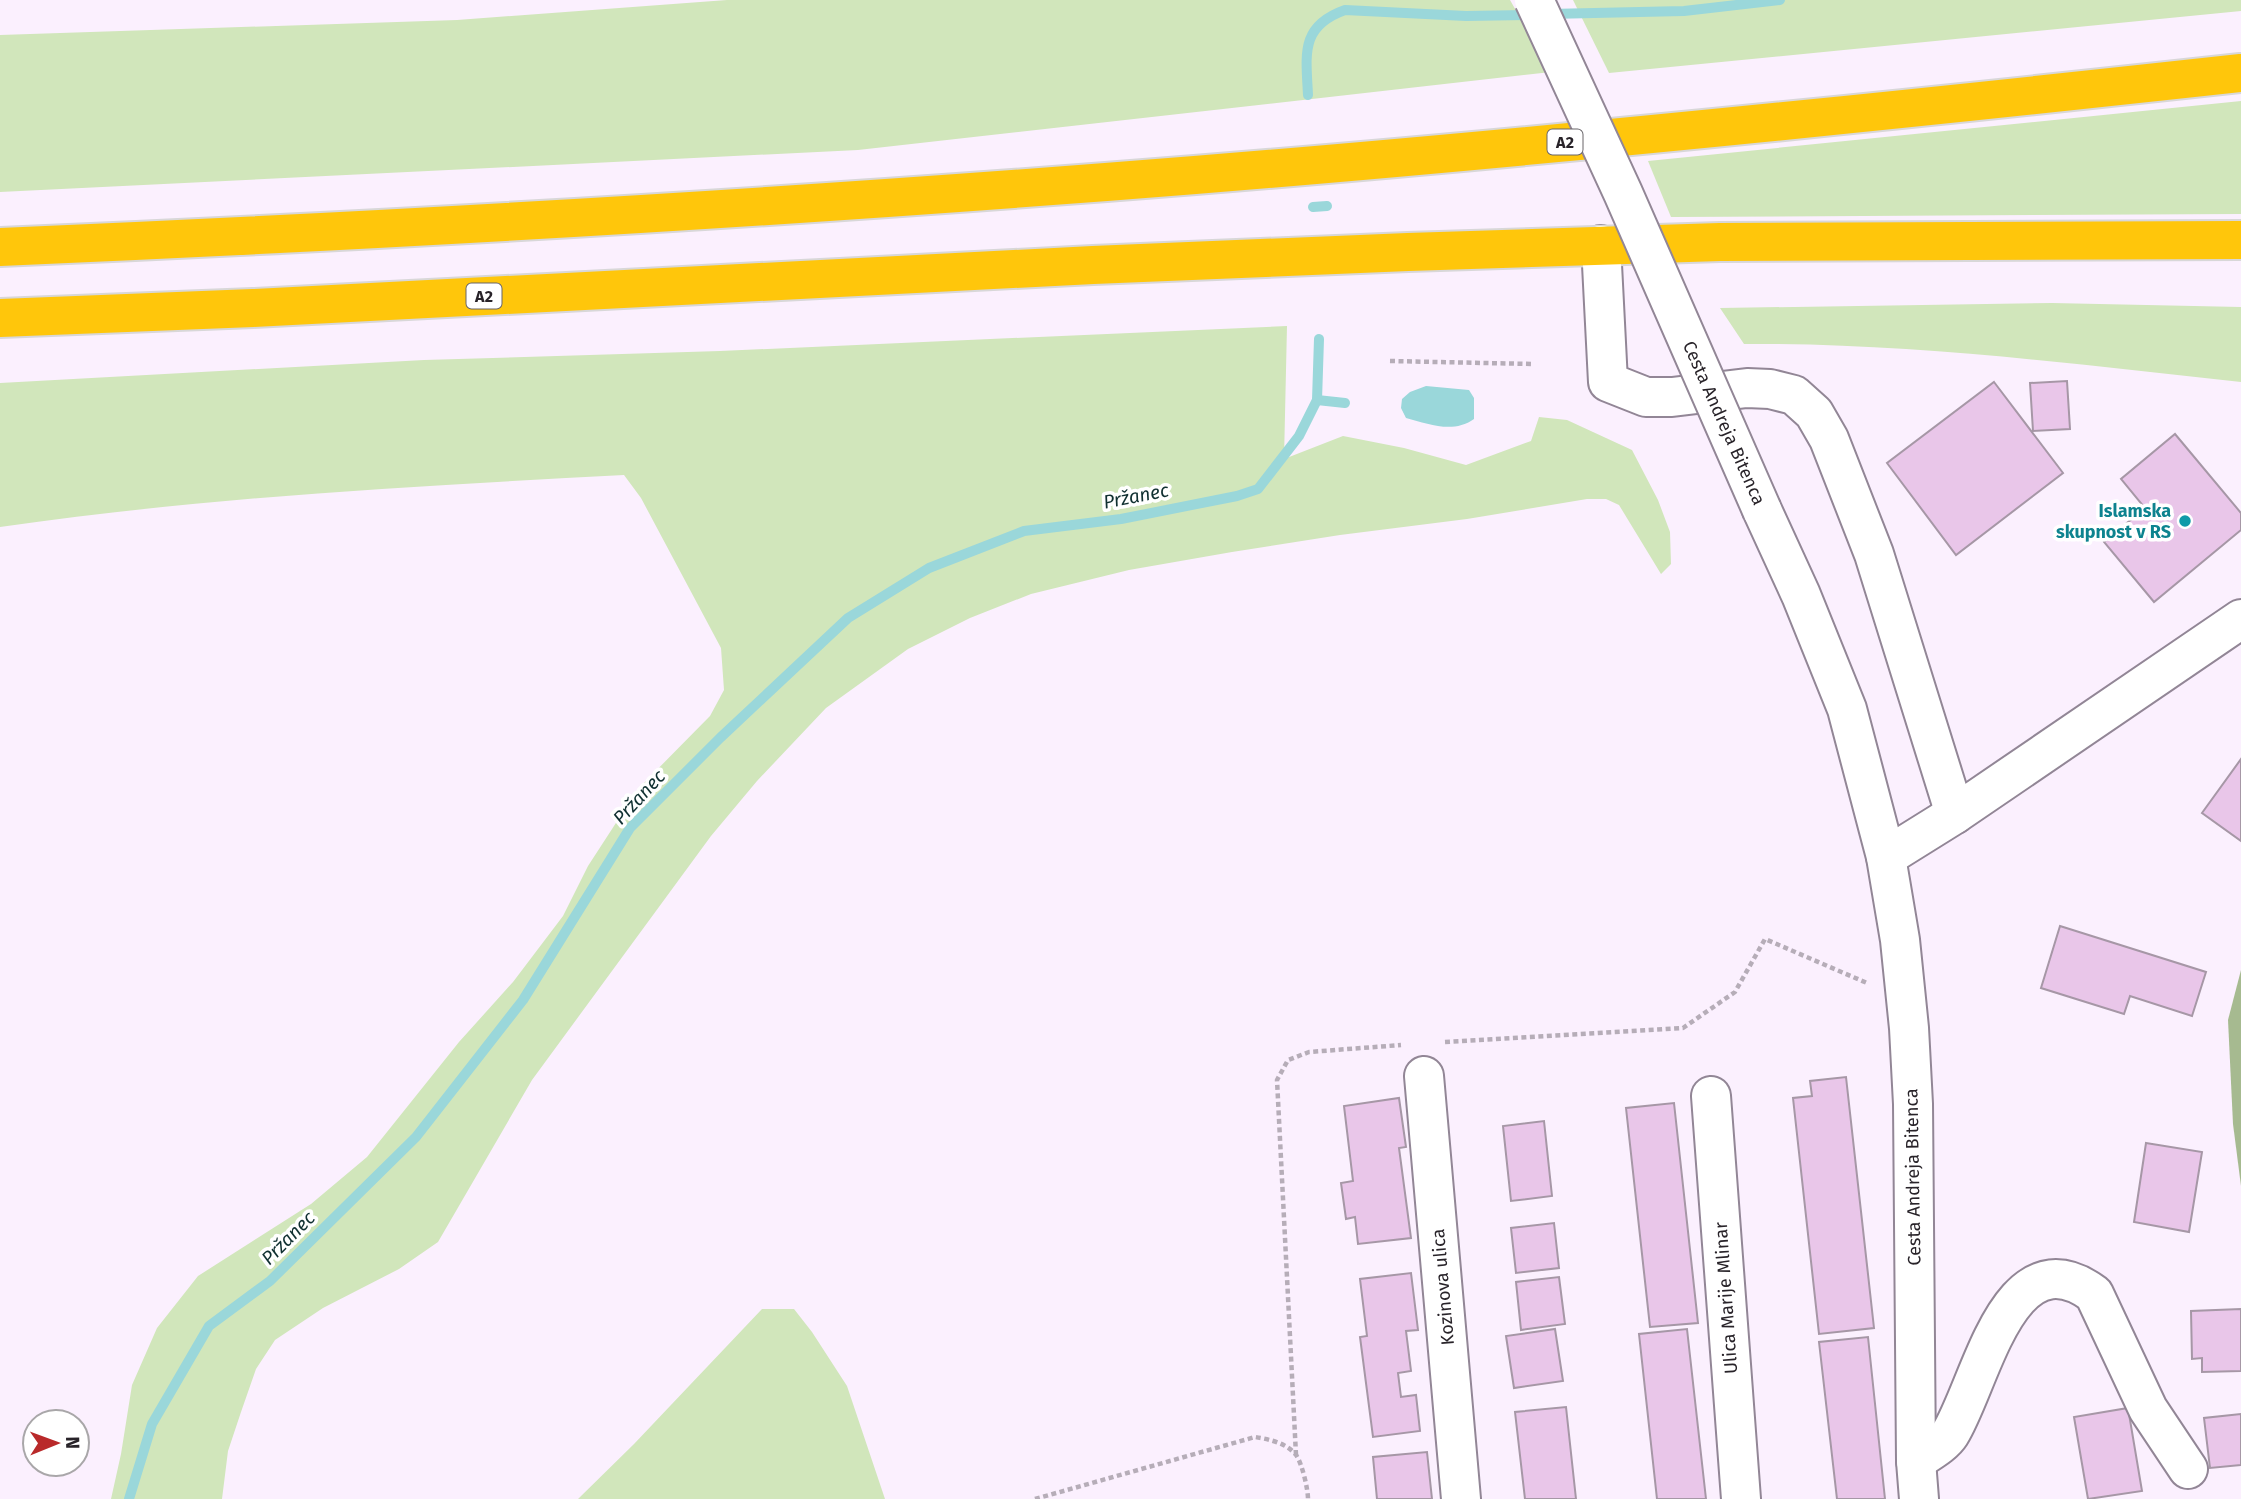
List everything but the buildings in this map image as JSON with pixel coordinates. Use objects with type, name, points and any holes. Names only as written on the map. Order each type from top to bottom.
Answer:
[{"type":"highway","name":"A2","points":[[0,247],[576,218],[1212,173],[1641,136],[2241,73]]},
{"type":"highway","name":"A2","points":[[0,318],[253,308],[1093,265],[1601,245],[2241,240]]},
{"type":"street","name":"Cesta Andreja Bitenca","points":[[1534,0],[1618,182],[1801,595],[1847,709],[1886,857],[1906,990],[1913,1104],[1916,1461],[1919,1499]]},
{"type":"street","points":[[1601,245],[1608,382],[1646,397],[1672,397],[1747,388],[1770,389],[1794,395],[1814,413],[1829,439],[1874,554],[1955,814]]},
{"type":"street","points":[[1886,857],[1955,814],[2241,619]]},
{"type":"street","name":"Kozinova ulica","points":[[1424,1076],[1461,1499]]},
{"type":"street","name":"Ulica Marije Mlinar","points":[[1711,1096],[1741,1499]]},
{"type":"street","points":[[1916,1461],[1948,1436],[2004,1315],[2022,1293],[2032,1286],[2044,1279],[2058,1278],[2078,1282],[2094,1293],[2148,1409],[2188,1469]]},
{"type":"path","points":[[1390,361],[1534,364]]},
{"type":"path","points":[[1765,939],[1837,972],[1880,988],[1906,990]]},
{"type":"path","points":[[1035,1499],[1255,1437],[1275,1441],[1296,1455],[1308,1489],[1308,1499]]},
{"type":"green space","points":[[727,0],[1510,0],[1551,72],[858,150],[0,192],[0,35],[457,20]]},
{"type":"green space","points":[[1573,0],[2241,0],[2241,11],[1609,73]]},
{"type":"green space","points":[[2241,101],[2241,214],[1671,217],[1648,161]]},
{"type":"green space","points":[[2052,303],[2241,307],[2241,382],[1931,351],[1744,344],[1720,308]]},
{"type":"green space","points":[[1287,326],[1284,459],[1343,436],[1404,448],[1466,465],[1531,441],[1539,417],[1567,420],[1632,450],[1658,500],[1670,532],[1671,564],[1661,574],[1619,505],[1606,499],[1587,499],[1467,519],[1340,535],[1129,570],[1031,594],[970,618],[908,649],[826,708],[757,781],[711,836],[532,1080],[438,1242],[399,1269],[323,1308],[275,1340],[256,1369],[228,1451],[222,1499],[111,1499],[132,1385],[157,1328],[198,1276],[311,1204],[367,1157],[459,1042],[513,982],[563,916],[588,866],[638,789],[710,716],[724,690],[721,648],[641,498],[624,475],[234,500],[0,527],[0,383],[424,360],[720,351]]},
{"type":"green space","points":[[2241,970],[2241,1186],[2233,1124],[2228,1020]]},
{"type":"green space","points":[[762,1309],[794,1309],[847,1386],[885,1499],[578,1499],[634,1444]]},
{"type":"water","points":[[1426,386],[1469,390],[1474,398],[1474,419],[1466,424],[1449,427],[1406,418],[1401,408],[1402,399],[1410,392]]},
{"type":"waterway","name":"Pržanec","points":[[1549,14],[1684,11],[1780,0]]},
{"type":"waterway","name":"Pržanec","points":[[1308,95],[1307,54],[1313,33],[1320,24],[1345,10],[1466,16],[1533,15]]},
{"type":"waterway","points":[[1313,207],[1327,206]]},
{"type":"waterway","name":"Pržanec","points":[[129,1499],[152,1424],[209,1326],[270,1281],[416,1137],[523,1000],[630,828],[720,738],[848,618],[929,568],[1024,531],[1121,519],[1237,496],[1258,489],[1299,436],[1317,400],[1319,339]]},
{"type":"waterway","points":[[1317,400],[1345,403]]},
{"type":"place","name":"Islamska skupnost v RS","points":[[2185,521]]}]
